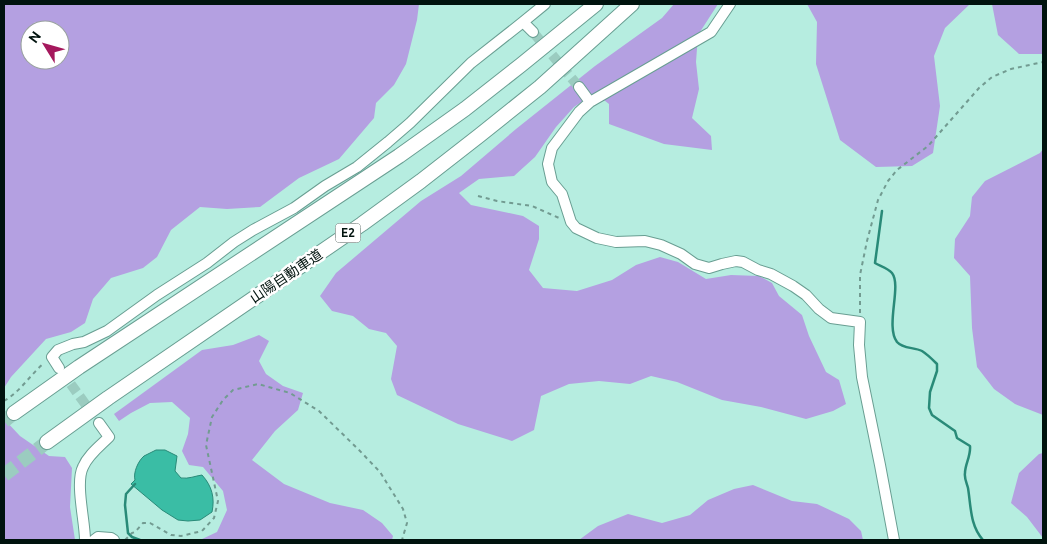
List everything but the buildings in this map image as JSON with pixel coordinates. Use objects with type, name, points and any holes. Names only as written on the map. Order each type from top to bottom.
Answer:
[{"type":"highway","name":"E2","points":[[14,413],[79,367],[399,156],[521,66],[596,4]]},
{"type":"highway","name":"山陽自動車道","points":[[47,442],[421,181],[540,87],[632,4]]},
{"type":"street","points":[[59,368],[52,357],[58,350],[107,332],[157,295],[207,263],[234,242],[294,208],[356,167],[410,122],[470,63],[545,4]]},
{"type":"street","points":[[730,4],[711,32],[590,102],[579,112],[552,148],[548,164],[552,182],[562,194],[571,222],[576,228],[597,238],[616,242],[645,241],[661,245],[681,254],[695,264],[709,268],[736,261],[743,262],[793,286],[806,295],[818,309],[830,318],[860,322],[859,345],[862,377],[894,540]]},
{"type":"street","points":[[523,22],[533,32]]},
{"type":"street","points":[[579,87],[590,102]]},
{"type":"street","points":[[85,540],[80,485],[82,469],[86,461],[109,437],[100,423]]},
{"type":"street","points":[[94,540],[98,536],[114,540]]},
{"type":"path","points":[[860,322],[860,275],[878,200],[888,181],[897,170],[928,146],[979,88],[992,77],[1011,69],[1043,62]]},
{"type":"path","points":[[478,196],[497,202],[532,206],[571,222]]},
{"type":"path","points":[[4,401],[11,397],[42,364],[52,357]]},
{"type":"path","points":[[124,540],[143,523],[150,523],[172,535],[181,536],[202,531],[214,518],[218,501],[206,445],[212,417],[223,400],[233,390],[258,384],[290,393],[319,411],[380,472],[403,508],[407,523],[402,540]]},
{"type":"shaded area","points":[[4,4],[419,4],[406,64],[394,85],[376,103],[374,118],[339,159],[299,178],[260,207],[227,209],[200,207],[171,230],[157,257],[143,268],[111,278],[93,299],[85,323],[71,332],[46,339],[11,377],[4,388]]},
{"type":"shaded area","points":[[674,4],[718,4],[698,35],[696,62],[699,89],[692,118],[711,136],[712,150],[664,144],[609,124],[609,104],[595,93],[574,107],[556,127],[535,157],[514,176],[479,179],[459,193],[471,205],[523,216],[539,226],[539,239],[529,270],[543,288],[577,291],[612,280],[636,265],[660,257],[678,262],[706,279],[731,275],[759,276],[772,283],[779,296],[802,315],[809,336],[826,372],[839,380],[846,404],[833,411],[806,419],[761,407],[722,400],[677,382],[651,376],[630,384],[599,381],[569,384],[541,396],[534,430],[512,441],[458,424],[397,395],[391,379],[397,346],[386,333],[369,329],[353,316],[332,311],[320,296],[336,273],[421,201],[461,176],[595,66],[662,18]]},
{"type":"shaded area","points":[[807,4],[970,4],[945,28],[934,56],[940,106],[933,153],[912,166],[876,167],[840,140],[816,64],[817,22]]},
{"type":"shaded area","points":[[992,4],[1043,4],[1043,54],[1019,54],[998,35]]},
{"type":"shaded area","points":[[1043,149],[1043,415],[1015,404],[994,389],[977,367],[972,328],[970,276],[954,258],[955,239],[970,216],[972,197],[985,181],[1040,153]]},
{"type":"shaded area","points":[[259,335],[269,341],[259,361],[266,374],[283,386],[303,393],[298,410],[275,431],[252,460],[284,484],[330,503],[363,510],[382,523],[393,536],[392,540],[200,540],[217,532],[227,510],[223,491],[203,467],[189,465],[182,451],[188,434],[190,418],[172,402],[150,403],[119,421],[114,414],[202,350],[233,345]]},
{"type":"shaded area","points":[[4,419],[20,436],[49,456],[65,457],[72,468],[70,507],[75,540],[4,540]]},
{"type":"shaded area","points":[[156,450],[165,450],[177,456],[175,471],[181,478],[202,475],[212,492],[212,512],[200,520],[178,520],[162,510],[131,484],[135,480],[135,471],[140,461],[144,456]]},
{"type":"shaded area","points":[[1043,453],[1043,538],[1027,517],[1011,503],[1019,473],[1039,454]]},
{"type":"shaded area","points":[[753,485],[792,501],[817,504],[849,519],[861,531],[863,540],[579,540],[598,526],[628,514],[662,523],[690,515],[708,500],[734,489]]},
{"type":"waterway","points":[[882,211],[875,263],[890,271],[895,279],[894,335],[899,344],[922,351],[937,364],[937,371],[930,392],[929,408],[932,415],[955,431],[957,438],[970,446],[965,477],[973,522],[983,540]]},
{"type":"waterway","points":[[135,484],[126,494],[125,505],[128,533],[140,540]]},
{"type":"tunnel","points":[[533,32],[579,87]]},
{"type":"tunnel","points":[[62,372],[99,423]]},
{"type":"tunnel","points":[[4,421],[14,413]]},
{"type":"tunnel","points":[[4,475],[47,442]]}]
